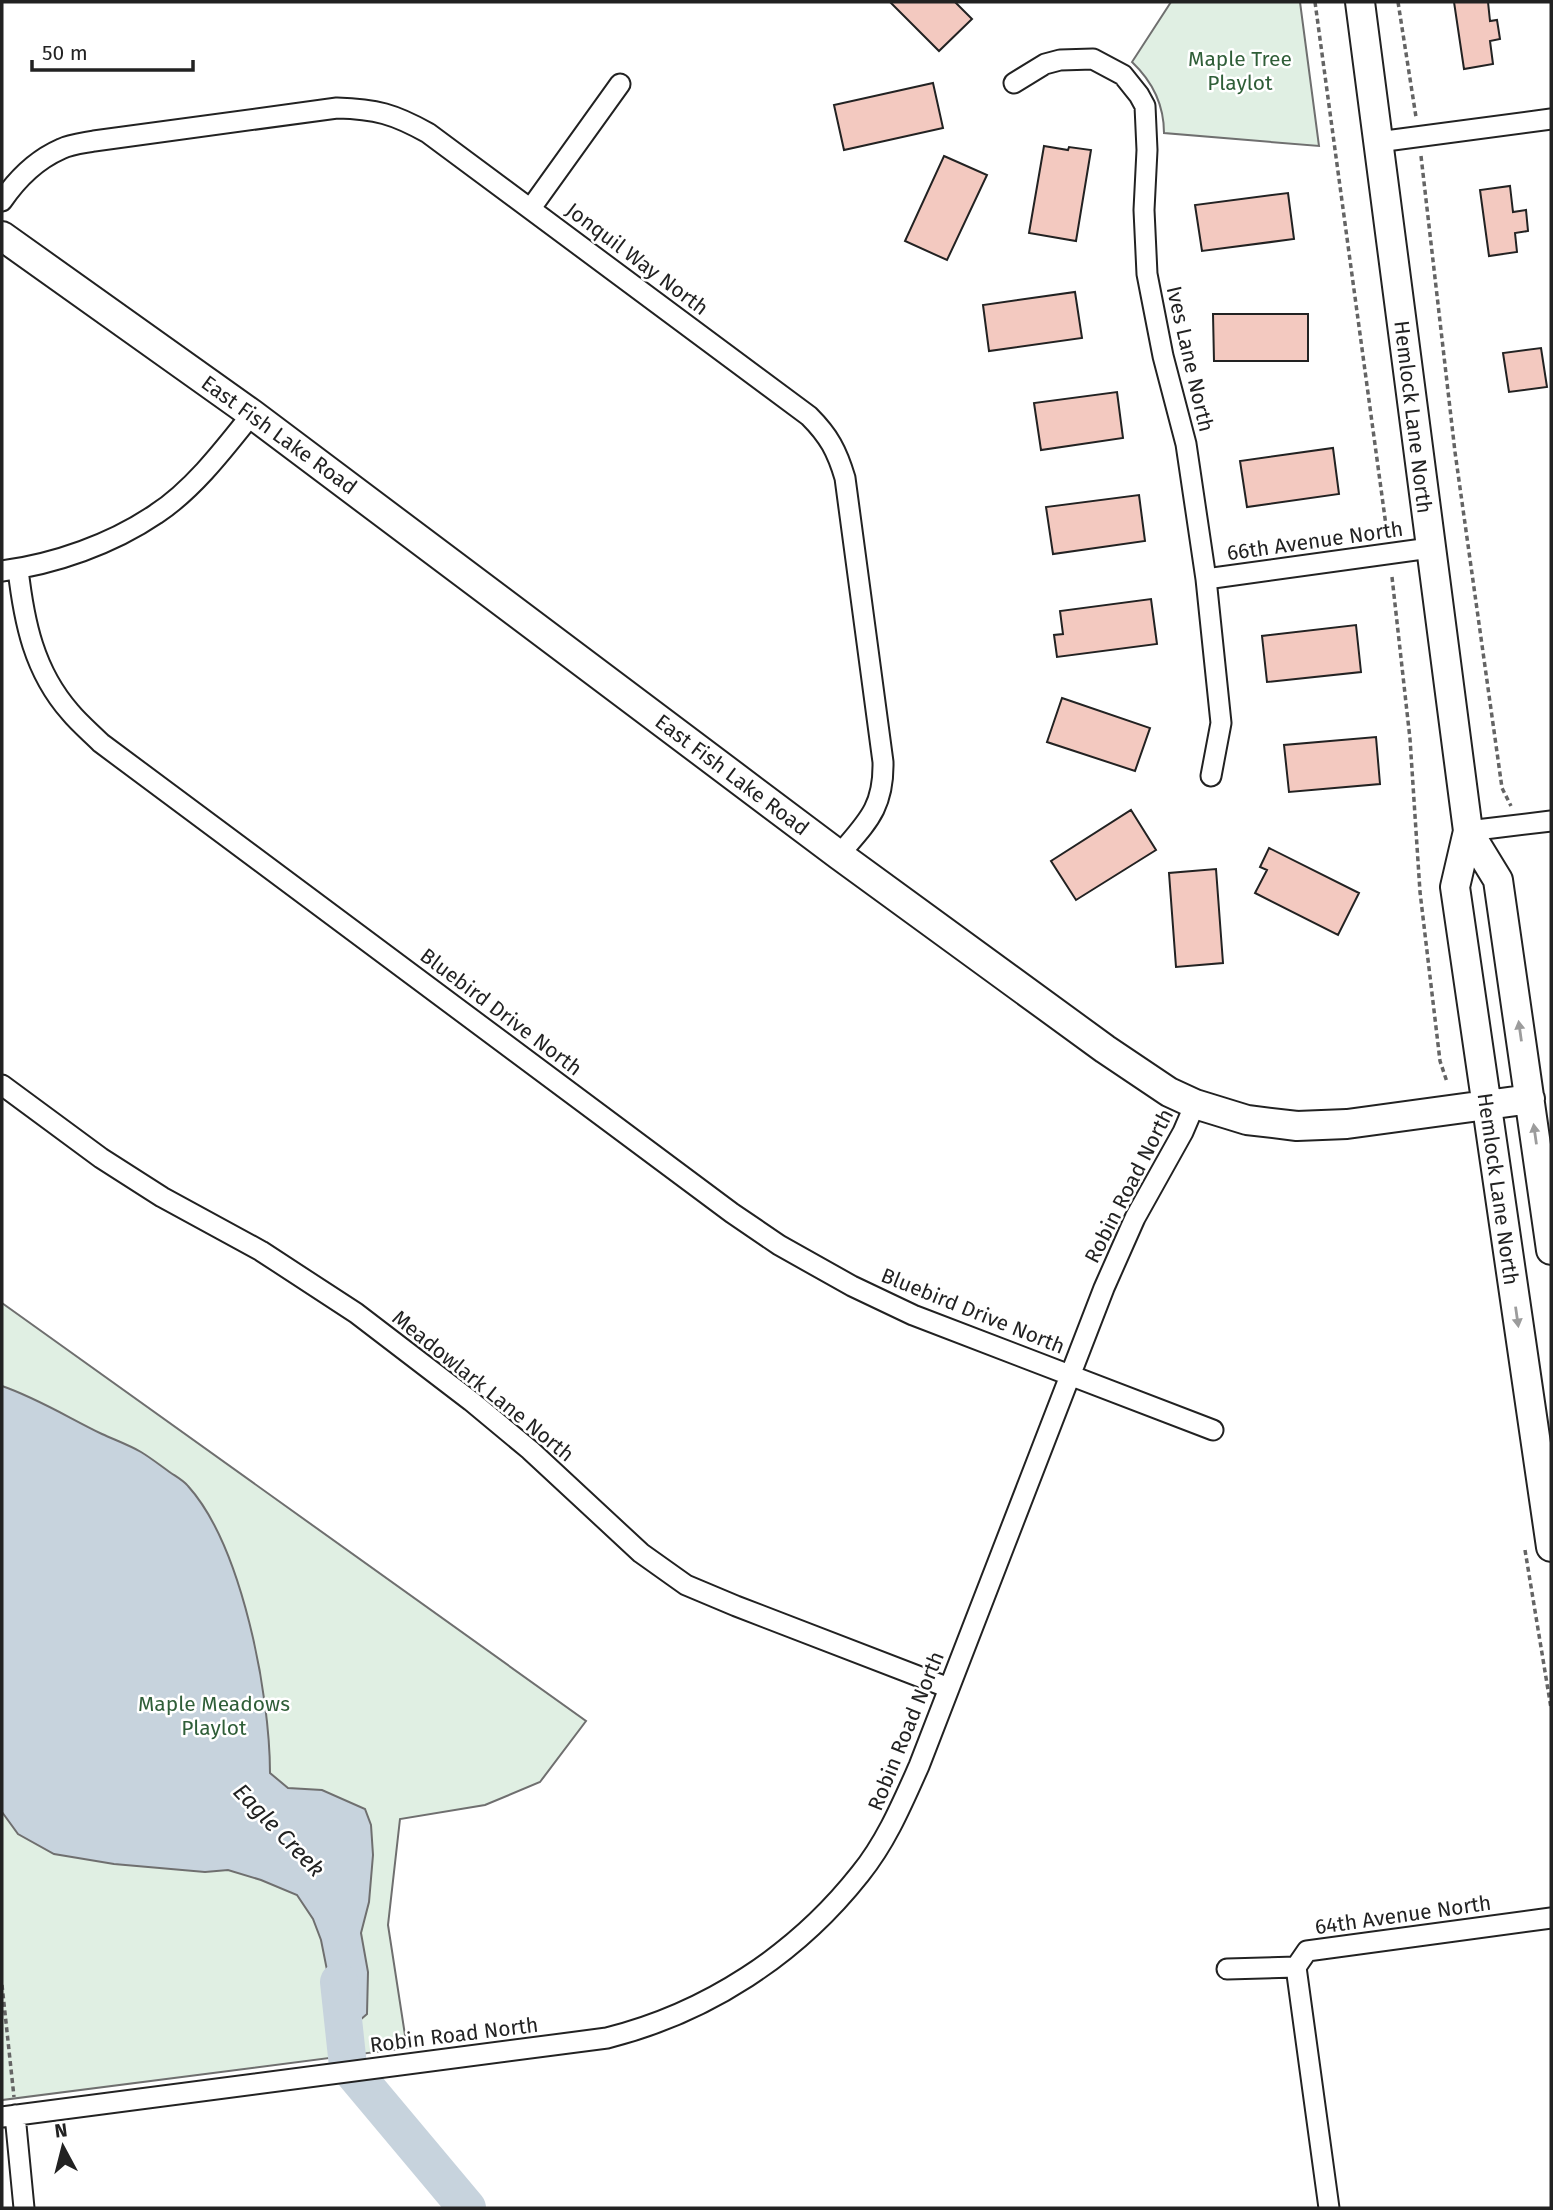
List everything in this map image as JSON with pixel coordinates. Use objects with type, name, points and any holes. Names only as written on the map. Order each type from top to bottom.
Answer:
[{"type":"main road","name":"Hemlock Lane North","points":[[1360,2],[1468,831],[1455,887],[1551,1547]]},
{"type":"main road","name":"East Fish Lake Road","points":[[2,236],[252,414],[839,855],[1105,1049],[1169,1092],[1195,1104],[1247,1120],[1297,1126],[1347,1124],[1530,1099]]},
{"type":"main road","name":"Hemlock Lane North","points":[[1468,831],[1499,880],[1551,1250]]},
{"type":"street","name":"Ives Lane North","points":[[1014,83],[1045,64],[1060,60],[1093,59],[1124,75],[1145,106],[1147,149],[1144,210],[1147,274],[1163,356],[1186,444],[1206,579],[1221,723],[1211,776]]},
{"type":"street","points":[[531,208],[620,84]]},
{"type":"street","name":"Jonquil Way North","points":[[2,201],[12,186],[36,163],[62,148],[94,141],[337,108],[368,108],[399,117],[428,133],[809,416],[825,432],[837,454],[845,478],[883,762],[884,780],[880,799],[872,815],[839,855]]},
{"type":"street","points":[[1378,142],[1551,119]]},
{"type":"street","points":[[10,570],[67,556],[112,540],[158,514],[195,481],[252,414]]},
{"type":"street","name":"66th Avenue North","points":[[1206,579],[1430,548]]},
{"type":"street","name":"Bluebird Drive North","points":[[10,570],[38,662],[58,698],[101,743],[721,1205],[779,1245],[852,1286],[913,1315],[1213,1430]]},
{"type":"street","points":[[1468,831],[1551,821]]},
{"type":"street","name":"Meadowlark Lane North","points":[[2,1085],[102,1158],[162,1196],[271,1257],[356,1313],[471,1401],[530,1450],[641,1553],[686,1584],[949,1688]]},
{"type":"street","name":"Robin Road North","points":[[9,2116],[607,2038],[675,2016],[728,1990],[778,1955],[822,1917],[861,1873],[894,1822],[919,1766],[1069,1375],[1135,1218],[1183,1132],[1195,1104]]},
{"type":"street","name":"64th Avenue North","points":[[1296,1967],[1307,1951],[1551,1918]]},
{"type":"street","points":[[1227,1969],[1296,1967],[1329,2208]]},
{"type":"street","points":[[9,2116],[24,2208]]},
{"type":"path","points":[[1315,2],[1387,533]]},
{"type":"path","points":[[1398,2],[1419,137],[1455,452],[1502,788],[1511,804],[1510,826]]},
{"type":"path","points":[[1392,577],[1410,739],[1420,892],[1440,1061],[1447,1082]]},
{"type":"path","points":[[2,1984],[9,2116]]},
{"type":"green space","name":"Maple Tree Playlot","points":[[1171,2],[1300,2],[1319,146],[1164,133],[1156,94],[1132,62]]},
{"type":"green space","name":"Maple Meadows Playlot","points":[[2,1303],[586,1721],[540,1782],[485,1805],[400,1819],[388,1925],[407,2048],[2,2100]]},
{"type":"water","points":[[2,1386],[136,1449],[188,1486],[207,1512],[224,1545],[238,1582],[265,1703],[270,1773],[288,1788],[322,1790],[365,1809],[371,1825],[373,1855],[369,1902],[361,1933],[368,1972],[367,2014],[345,2033],[327,2012],[328,1975],[321,1940],[313,1919],[297,1895],[228,1870],[205,1872],[114,1864],[54,1854],[18,1834],[2,1812]]},
{"type":"building","points":[[890,2],[955,2],[972,19],[939,51]]},
{"type":"building","points":[[1454,2],[1488,2],[1490,21],[1497,20],[1500,39],[1490,41],[1493,64],[1464,69]]},
{"type":"building","points":[[933,83],[943,128],[844,150],[834,105]]},
{"type":"building","points":[[1044,146],[1091,150],[1076,241],[1029,233]]},
{"type":"building","points":[[944,156],[987,175],[947,260],[905,241]]},
{"type":"building","points":[[1510,186],[1513,212],[1526,210],[1528,231],[1515,233],[1517,252],[1489,256],[1480,190]]},
{"type":"building","points":[[1288,193],[1294,239],[1202,251],[1195,205]]},
{"type":"building","points":[[1075,292],[1082,338],[989,351],[983,305]]},
{"type":"building","points":[[1213,314],[1308,314],[1308,361],[1214,361]]},
{"type":"building","points":[[1541,348],[1547,387],[1509,392],[1503,353]]},
{"type":"building","points":[[1117,392],[1123,438],[1041,450],[1034,403]]},
{"type":"building","points":[[1333,448],[1339,494],[1247,507],[1240,461]]},
{"type":"building","points":[[1139,495],[1145,541],[1053,554],[1046,507]]},
{"type":"building","points":[[1151,599],[1157,644],[1057,657],[1054,635],[1063,634],[1060,611]]},
{"type":"building","points":[[1356,625],[1361,672],[1267,682],[1262,636]]},
{"type":"building","points":[[1062,698],[1150,728],[1135,771],[1047,742]]},
{"type":"building","points":[[1376,737],[1380,784],[1289,792],[1284,745]]},
{"type":"building","points":[[1131,810],[1156,850],[1076,900],[1051,861]]},
{"type":"building","points":[[1269,848],[1359,893],[1338,935],[1255,893],[1267,870],[1260,867]]},
{"type":"building","points":[[1216,869],[1223,963],[1176,967],[1169,873]]},
{"type":"waterway","name":"Eagle Creek","points":[[339,1982],[348,2066],[467,2208]]}]
